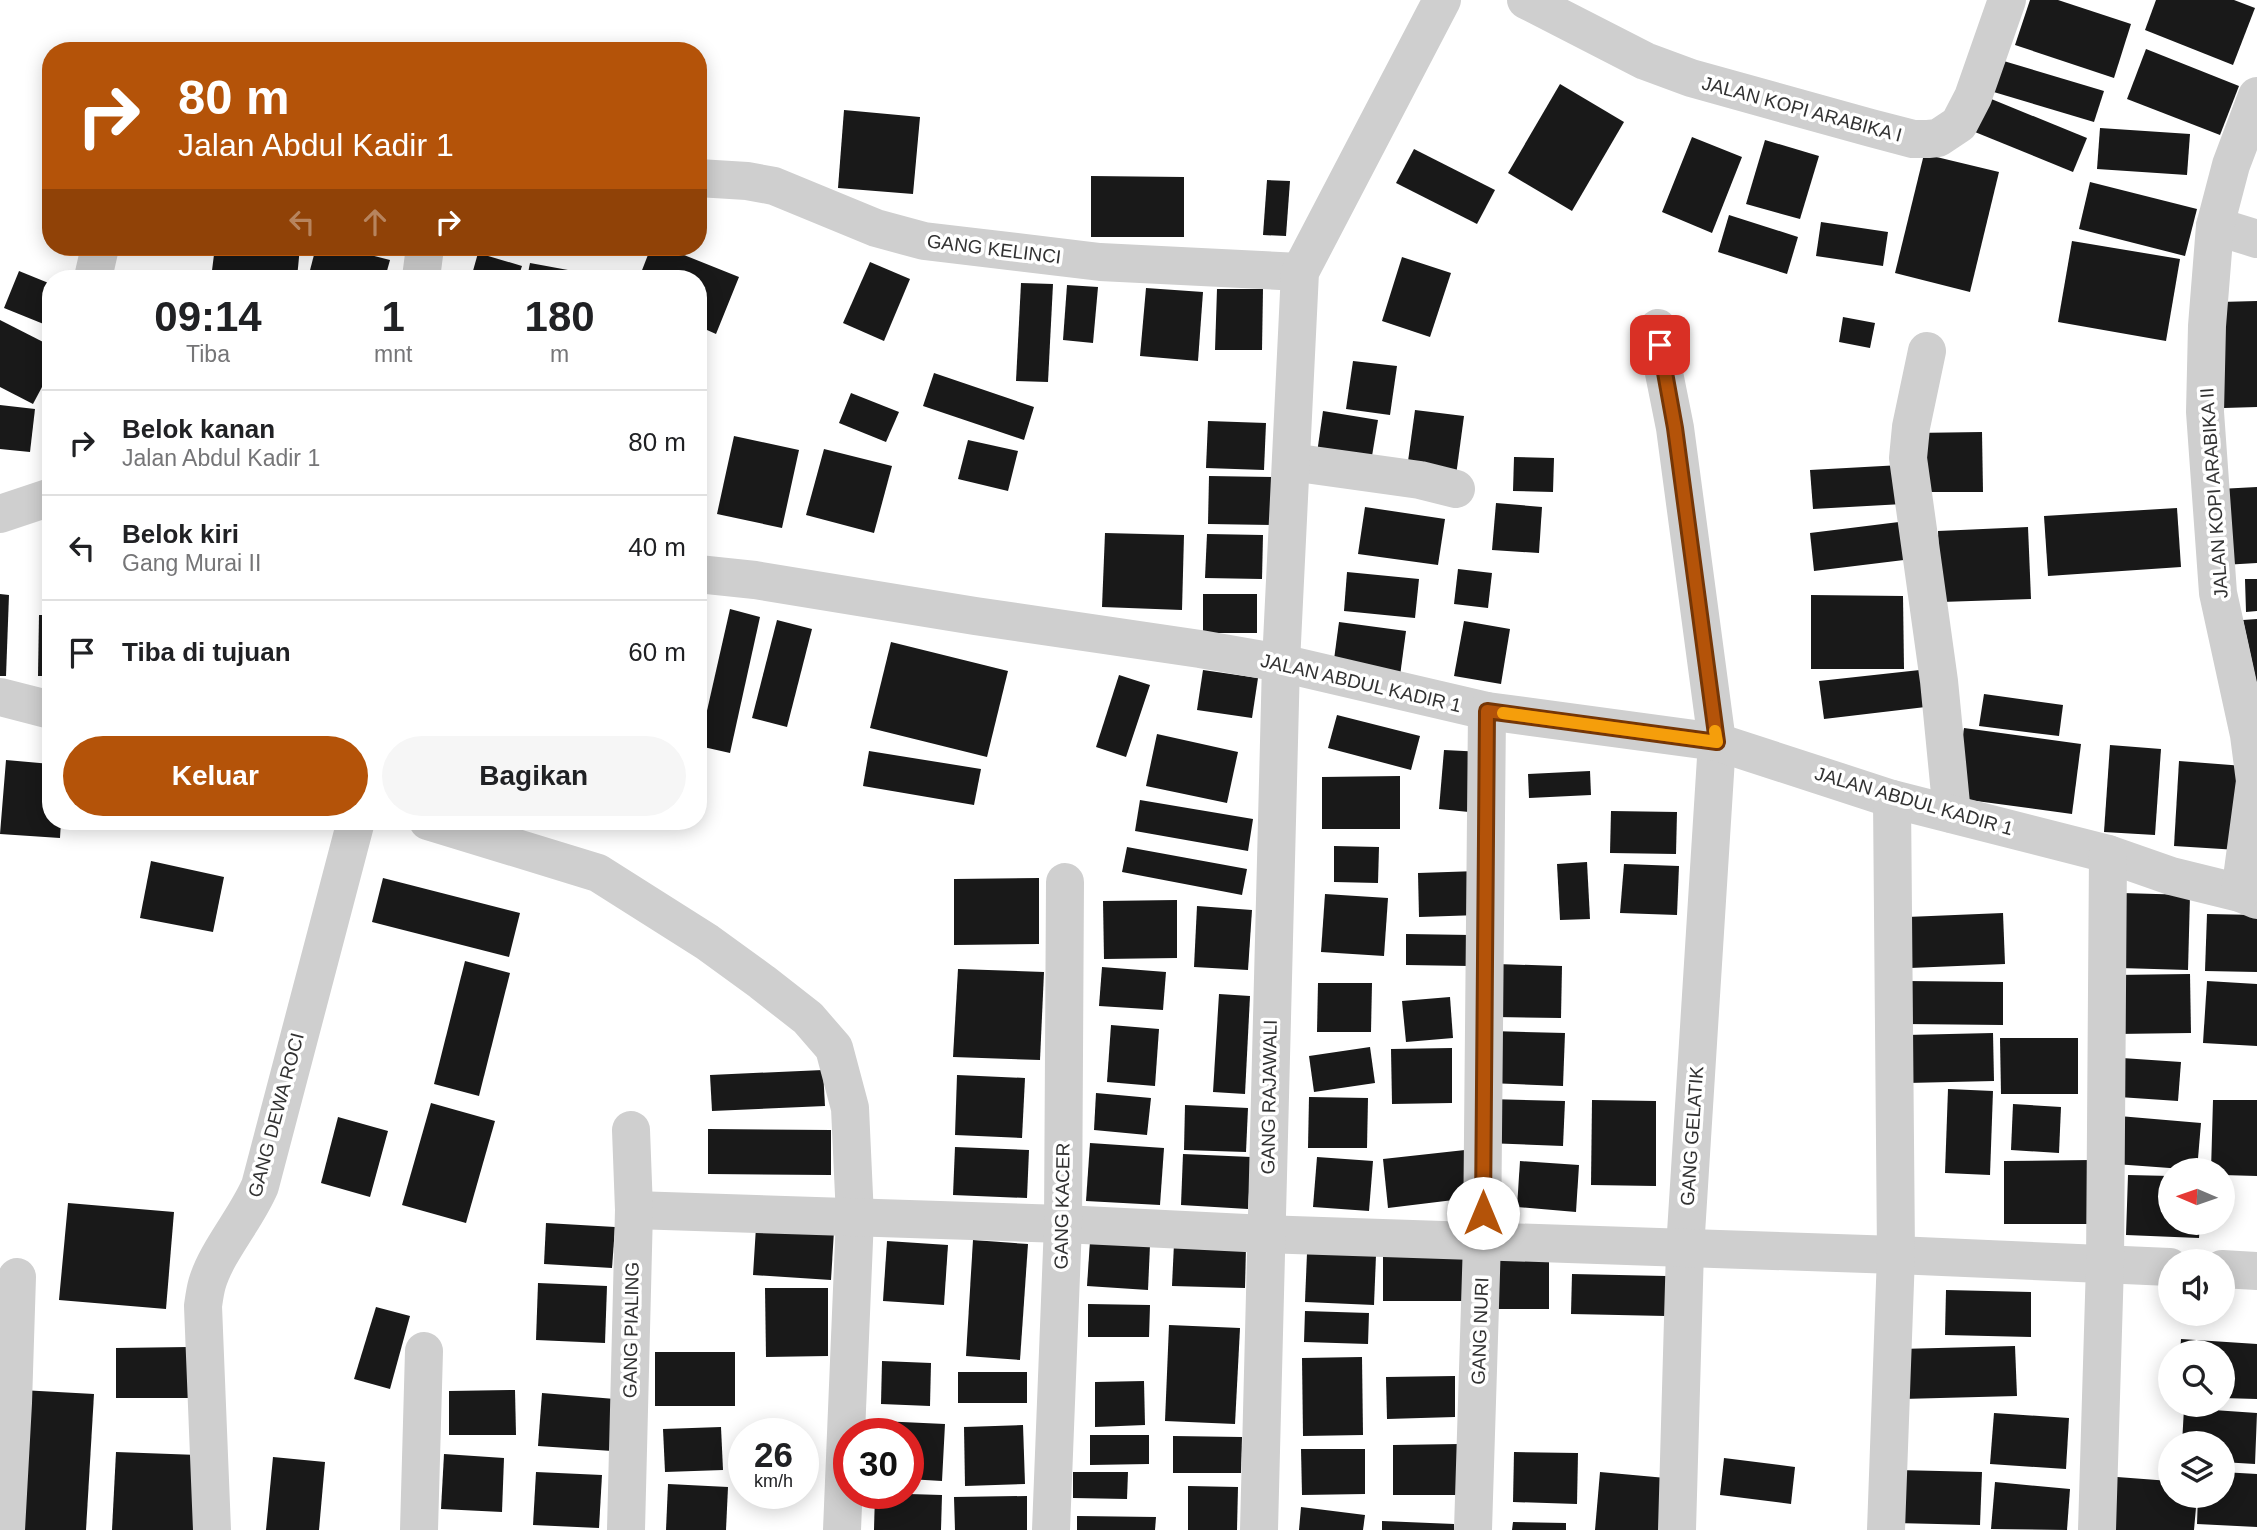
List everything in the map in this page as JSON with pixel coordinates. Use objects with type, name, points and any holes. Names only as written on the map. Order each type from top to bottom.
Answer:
[{"type":"street","points":[[1300,272],[1442,0]]},
{"type":"street","name":"JALAN KOPI ARABIKA I","points":[[1526,0],[1645,61],[1691,78],[1913,139],[1928,139],[1938,138],[1959,124],[1973,97],[2007,0]]},
{"type":"street","name":"JALAN KOPI ARABIKA II","points":[[2249,896],[2255,781],[2249,735],[2218,593],[2205,412],[2207,326],[2214,226],[2231,165],[2257,96]]},
{"type":"street","name":"GANG KELINCI","points":[[707,179],[774,186],[877,229],[923,241],[1100,261],[1300,272]]},
{"type":"street","points":[[2214,226],[2257,239]]},
{"type":"street","name":"GANG RAJAWALI","points":[[1259,1530],[1281,663],[1300,272]]},
{"type":"street","name":"GANG GELATIK","points":[[1658,328],[1675,428],[1717,742],[1685,1249],[1677,1530]]},
{"type":"street","points":[[1927,351],[1911,427],[1908,458],[1939,681],[1952,814]]},
{"type":"street","points":[[1291,462],[1420,480],[1456,489]]},
{"type":"street","points":[[0,514],[42,497]]},
{"type":"street","name":"JALAN ABDUL KADIR 1","points":[[707,575],[755,580],[1200,649],[1281,663],[1487,711],[1717,742],[1892,799],[2108,854],[2171,876],[2249,896]]},
{"type":"street","points":[[0,697],[42,708]]},
{"type":"street","name":"GANG NURI","points":[[1473,1530],[1482,1241],[1487,711]]},
{"type":"street","points":[[1886,1530],[1896,1255],[1892,799]]},
{"type":"street","name":"GANG DEWA ROCI","points":[[212,1530],[203,1306],[207,1284],[260,1186],[354,830]]},
{"type":"street","points":[[457,830],[598,873],[707,942],[808,1018],[834,1048],[850,1108],[855,1217],[842,1530]]},
{"type":"street","points":[[2097,1530],[2105,1264],[2108,854]]},
{"type":"street","name":"GANG KACER","points":[[1051,1530],[1063,1224],[1065,882]]},
{"type":"street","name":"GANG PIALING","points":[[626,1530],[634,1210],[631,1130]]},
{"type":"street","points":[[634,1210],[2158,1266]]},
{"type":"street","points":[[2235,1270],[2257,1271]]},
{"type":"street","points":[[6,1530],[17,1277]]},
{"type":"street","points":[[419,1530],[424,1351]]},
{"type":"building","points":[[2030,0],[2058,0],[2131,24],[2114,78],[2015,45]]},
{"type":"building","points":[[2156,0],[2234,0],[2255,8],[2233,65],[2145,30]]},
{"type":"building","points":[[2146,49],[2239,86],[2220,135],[2127,99]]},
{"type":"building","points":[[1997,59],[2104,91],[2094,122],[1987,90]]},
{"type":"building","points":[[1560,84],[1624,122],[1572,211],[1508,173]]},
{"type":"building","points":[[1984,96],[2087,138],[2073,172],[1970,130]]},
{"type":"building","points":[[844,110],[920,117],[913,194],[838,188]]},
{"type":"building","points":[[2100,128],[2190,134],[2187,175],[2097,169]]},
{"type":"building","points":[[1692,137],[1742,157],[1712,233],[1662,212]]},
{"type":"building","points":[[1765,140],[1819,156],[1800,219],[1746,204]]},
{"type":"building","points":[[1414,149],[1495,190],[1477,224],[1396,183]]},
{"type":"building","points":[[1924,154],[1999,172],[1970,292],[1895,273]]},
{"type":"building","points":[[1091,176],[1184,177],[1184,237],[1091,237]]},
{"type":"building","points":[[1267,180],[1290,181],[1286,236],[1263,235]]},
{"type":"building","points":[[2090,182],[2197,209],[2185,256],[2079,229]]},
{"type":"building","points":[[1729,215],[1798,237],[1787,274],[1718,252]]},
{"type":"building","points":[[1821,222],[1888,232],[1883,266],[1816,256]]},
{"type":"building","points":[[2072,241],[2180,259],[2166,341],[2058,322]]},
{"type":"building","points":[[214,256],[299,256],[298,270],[212,270]]},
{"type":"building","points":[[314,256],[374,256],[390,260],[387,270],[310,270]]},
{"type":"building","points":[[477,256],[488,256],[522,266],[521,270],[473,270]]},
{"type":"building","points":[[648,256],[686,256],[739,277],[716,334],[707,330],[707,270],[642,270]]},
{"type":"building","points":[[1402,257],[1451,273],[1430,337],[1382,321]]},
{"type":"building","points":[[870,262],[910,279],[884,341],[843,323]]},
{"type":"building","points":[[530,263],[568,270],[529,270]]},
{"type":"building","points":[[19,271],[42,280],[42,323],[4,308]]},
{"type":"building","points":[[1021,283],[1053,284],[1048,382],[1016,381]]},
{"type":"building","points":[[1067,285],[1098,287],[1093,343],[1063,340]]},
{"type":"building","points":[[1146,288],[1203,292],[1198,361],[1140,356]]},
{"type":"building","points":[[1217,289],[1263,289],[1262,350],[1215,350]]},
{"type":"building","points":[[2257,301],[2257,407],[2224,408],[2220,302]]},
{"type":"building","points":[[1843,317],[1875,323],[1870,348],[1839,342]]},
{"type":"building","points":[[0,320],[42,341],[42,387],[33,404],[0,387]]},
{"type":"building","points":[[1353,361],[1397,366],[1390,415],[1346,409]]},
{"type":"building","points":[[934,373],[1034,407],[1024,440],[923,406]]},
{"type":"building","points":[[851,393],[899,412],[886,442],[839,423]]},
{"type":"building","points":[[0,405],[35,409],[30,452],[0,449]]},
{"type":"building","points":[[1415,410],[1464,416],[1455,483],[1406,476]]},
{"type":"building","points":[[1323,411],[1378,420],[1370,468],[1316,460]]},
{"type":"building","points":[[1208,421],[1266,423],[1264,470],[1206,468]]},
{"type":"building","points":[[1982,432],[1983,492],[1914,492],[1913,433]]},
{"type":"building","points":[[734,436],[799,450],[782,528],[717,514]]},
{"type":"building","points":[[968,440],[1018,451],[1008,491],[958,479]]},
{"type":"building","points":[[824,449],[892,466],[874,533],[806,515]]},
{"type":"building","points":[[1514,457],[1554,458],[1553,492],[1513,491]]},
{"type":"building","points":[[1901,465],[1903,504],[1813,509],[1810,470]]},
{"type":"building","points":[[1209,476],[1276,477],[1275,525],[1208,524]]},
{"type":"building","points":[[2257,487],[2257,563],[2223,565],[2219,489]]},
{"type":"building","points":[[1496,503],[1542,507],[1539,553],[1492,550]]},
{"type":"building","points":[[1365,507],[1445,519],[1438,565],[1358,554]]},
{"type":"building","points":[[2177,508],[2181,567],[2048,576],[2044,516]]},
{"type":"building","points":[[1907,521],[1912,559],[1814,571],[1810,533]]},
{"type":"building","points":[[2028,527],[2031,599],[1941,602],[1938,531]]},
{"type":"building","points":[[1105,533],[1184,535],[1182,610],[1102,607]]},
{"type":"building","points":[[1207,534],[1263,535],[1262,579],[1205,578]]},
{"type":"building","points":[[1458,569],[1492,573],[1488,608],[1454,604]]},
{"type":"building","points":[[1347,572],[1419,579],[1415,618],[1344,611]]},
{"type":"building","points":[[2245,579],[2257,579],[2257,611],[2246,612]]},
{"type":"building","points":[[0,594],[9,595],[6,676],[0,676]]},
{"type":"building","points":[[1203,594],[1257,594],[1257,633],[1203,633]]},
{"type":"building","points":[[1811,595],[1903,596],[1904,669],[1811,669]]},
{"type":"building","points":[[730,609],[760,617],[730,753],[707,748],[707,711]]},
{"type":"building","points":[[39,615],[42,615],[42,676],[38,676]]},
{"type":"building","points":[[2257,619],[2257,685],[2243,620]]},
{"type":"building","points":[[777,620],[812,629],[787,727],[752,718]]},
{"type":"building","points":[[1464,621],[1510,629],[1501,684],[1454,676]]},
{"type":"building","points":[[1339,622],[1406,631],[1400,676],[1333,667]]},
{"type":"building","points":[[891,642],[1008,671],[987,757],[870,728]]},
{"type":"building","points":[[1929,669],[1934,706],[1824,719],[1819,681]]},
{"type":"building","points":[[1203,670],[1258,678],[1252,718],[1197,710]]},
{"type":"building","points":[[1119,675],[1150,685],[1126,757],[1096,747]]},
{"type":"building","points":[[1984,694],[2063,705],[2059,736],[1979,726]]},
{"type":"building","points":[[1337,715],[1420,736],[1411,770],[1328,748]]},
{"type":"building","points":[[1964,728],[2081,744],[2072,814],[1954,798]]},
{"type":"building","points":[[1157,734],[1238,752],[1227,803],[1146,786]]},
{"type":"building","points":[[2110,745],[2161,749],[2155,835],[2104,832]]},
{"type":"building","points":[[1444,750],[1484,752],[1479,813],[1439,809]]},
{"type":"building","points":[[869,751],[981,769],[974,805],[863,786]]},
{"type":"building","points":[[6,760],[42,763],[42,830],[60,830],[60,838],[0,834]]},
{"type":"building","points":[[2179,761],[2244,766],[2238,850],[2174,846]]},
{"type":"building","points":[[1590,771],[1591,795],[1529,798],[1528,774]]},
{"type":"building","points":[[1400,776],[1400,829],[1322,829],[1322,777]]},
{"type":"building","points":[[1140,800],[1253,819],[1248,851],[1135,831]]},
{"type":"building","points":[[1611,811],[1677,812],[1676,854],[1610,853]]},
{"type":"building","points":[[1334,846],[1379,847],[1378,883],[1334,882]]},
{"type":"building","points":[[1127,847],[1247,869],[1242,895],[1122,872]]},
{"type":"building","points":[[151,861],[224,877],[213,932],[140,918]]},
{"type":"building","points":[[1587,862],[1590,919],[1560,920],[1557,864]]},
{"type":"building","points":[[1624,864],[1679,866],[1677,915],[1620,913]]},
{"type":"building","points":[[1478,871],[1479,915],[1419,917],[1418,873]]},
{"type":"building","points":[[383,878],[520,913],[509,957],[372,922]]},
{"type":"building","points":[[1039,878],[1039,944],[954,945],[954,879]]},
{"type":"building","points":[[2122,893],[2190,895],[2188,970],[2120,968]]},
{"type":"building","points":[[1325,894],[1388,898],[1384,956],[1321,952]]},
{"type":"building","points":[[1177,900],[1177,958],[1104,959],[1103,901]]},
{"type":"building","points":[[1197,906],[1252,910],[1248,970],[1194,967]]},
{"type":"building","points":[[2003,913],[2005,964],[1910,968],[1907,917]]},
{"type":"building","points":[[2207,914],[2257,915],[2257,972],[2205,971]]},
{"type":"building","points":[[1406,934],[1471,935],[1470,966],[1406,965]]},
{"type":"building","points":[[465,961],[510,973],[479,1096],[434,1084]]},
{"type":"building","points":[[1497,964],[1562,966],[1561,1018],[1496,1017]]},
{"type":"building","points":[[1102,967],[1166,972],[1163,1010],[1099,1006]]},
{"type":"building","points":[[958,969],[1044,972],[1040,1060],[953,1057]]},
{"type":"building","points":[[2190,974],[2191,1033],[2116,1034],[2115,975]]},
{"type":"building","points":[[1906,981],[2003,982],[2003,1025],[1906,1024]]},
{"type":"building","points":[[2207,981],[2257,984],[2257,1046],[2203,1043]]},
{"type":"building","points":[[1318,983],[1372,983],[1371,1032],[1317,1032]]},
{"type":"building","points":[[1219,994],[1250,996],[1245,1094],[1213,1092]]},
{"type":"building","points":[[1450,997],[1453,1038],[1406,1042],[1402,1001]]},
{"type":"building","points":[[1111,1025],[1159,1029],[1155,1086],[1107,1082]]},
{"type":"building","points":[[1491,1031],[1565,1033],[1563,1086],[1489,1083]]},
{"type":"building","points":[[1993,1033],[1994,1081],[1907,1083],[1906,1035]]},
{"type":"building","points":[[2000,1038],[2078,1038],[2078,1094],[2001,1094]]},
{"type":"building","points":[[1370,1047],[1375,1083],[1314,1092],[1309,1056]]},
{"type":"building","points":[[1452,1048],[1452,1103],[1392,1104],[1391,1049]]},
{"type":"building","points":[[2122,1058],[2181,1062],[2178,1101],[2119,1097]]},
{"type":"building","points":[[823,1070],[825,1106],[712,1111],[710,1075]]},
{"type":"building","points":[[957,1075],[1025,1078],[1022,1138],[955,1135]]},
{"type":"building","points":[[1948,1089],[1993,1091],[1990,1175],[1945,1173]]},
{"type":"building","points":[[1096,1093],[1151,1098],[1147,1135],[1094,1130]]},
{"type":"building","points":[[1309,1097],[1368,1098],[1367,1148],[1308,1148]]},
{"type":"building","points":[[1487,1099],[1565,1101],[1563,1146],[1486,1143]]},
{"type":"building","points":[[1592,1100],[1656,1101],[1656,1186],[1591,1185]]},
{"type":"building","points":[[2213,1100],[2257,1100],[2257,1176],[2235,1175],[2235,1158],[2211,1158]]},
{"type":"building","points":[[431,1103],[495,1121],[466,1223],[402,1205]]},
{"type":"building","points":[[2013,1104],[2061,1107],[2059,1153],[2011,1150]]},
{"type":"building","points":[[1185,1105],[1248,1108],[1246,1152],[1184,1150]]},
{"type":"building","points":[[2119,1116],[2201,1123],[2198,1158],[2158,1158],[2158,1167],[2115,1164]]},
{"type":"building","points":[[338,1117],[388,1131],[370,1197],[321,1183]]},
{"type":"building","points":[[708,1129],[831,1130],[831,1175],[708,1174]]},
{"type":"building","points":[[1090,1143],[1164,1148],[1160,1205],[1086,1201]]},
{"type":"building","points":[[955,1147],[1029,1150],[1027,1198],[953,1195]]},
{"type":"building","points":[[1465,1150],[1470,1198],[1388,1208],[1383,1159]]},
{"type":"building","points":[[1183,1154],[1251,1157],[1248,1209],[1181,1205]]},
{"type":"building","points":[[1317,1157],[1373,1161],[1369,1211],[1313,1207]]},
{"type":"building","points":[[2091,1160],[2091,1224],[2004,1224],[2004,1161]]},
{"type":"building","points":[[1520,1161],[1579,1165],[1576,1212],[1517,1207]]},
{"type":"building","points":[[2128,1175],[2158,1176],[2158,1236],[2199,1236],[2199,1238],[2126,1235]]},
{"type":"building","points":[[68,1203],[174,1212],[166,1309],[59,1300]]},
{"type":"building","points":[[546,1223],[615,1227],[612,1268],[544,1264]]},
{"type":"building","points":[[756,1227],[834,1231],[831,1280],[753,1275]]},
{"type":"building","points":[[973,1240],[1028,1244],[1020,1360],[966,1356]]},
{"type":"building","points":[[887,1241],[948,1245],[944,1305],[883,1301]]},
{"type":"building","points":[[1090,1241],[1150,1245],[1148,1290],[1087,1286]]},
{"type":"building","points":[[1174,1243],[1246,1246],[1245,1288],[1172,1286]]},
{"type":"building","points":[[1383,1252],[1464,1252],[1464,1301],[1383,1301]]},
{"type":"building","points":[[1307,1253],[1376,1255],[1374,1305],[1305,1302]]},
{"type":"building","points":[[1549,1255],[1549,1309],[1493,1309],[1493,1256]]},
{"type":"building","points":[[1572,1274],[1666,1276],[1666,1316],[1571,1314]]},
{"type":"building","points":[[538,1283],[607,1286],[605,1343],[536,1340]]},
{"type":"building","points":[[765,1288],[828,1288],[828,1356],[766,1357]]},
{"type":"building","points":[[1946,1290],[2031,1292],[2031,1337],[1945,1335]]},
{"type":"building","points":[[1088,1304],[1150,1305],[1149,1337],[1088,1337]]},
{"type":"building","points":[[376,1307],[410,1316],[390,1389],[354,1379]]},
{"type":"building","points":[[1305,1311],[1369,1313],[1368,1344],[1304,1342]]},
{"type":"building","points":[[1169,1325],[1240,1328],[1235,1424],[1165,1421]]},
{"type":"building","points":[[2235,1343],[2257,1344],[2257,1399],[2235,1398]]},
{"type":"building","points":[[2015,1346],[2017,1396],[1902,1399],[1900,1349]]},
{"type":"building","points":[[189,1347],[189,1398],[116,1398],[116,1348]]},
{"type":"building","points":[[655,1352],[735,1352],[735,1406],[655,1406]]},
{"type":"building","points":[[1362,1357],[1363,1435],[1303,1436],[1302,1358]]},
{"type":"building","points":[[882,1361],[931,1363],[930,1406],[881,1404]]},
{"type":"building","points":[[958,1372],[1027,1372],[1027,1403],[958,1403]]},
{"type":"building","points":[[1455,1376],[1455,1417],[1387,1419],[1386,1377]]},
{"type":"building","points":[[1144,1381],[1145,1425],[1095,1427],[1095,1382]]},
{"type":"building","points":[[21,1390],[94,1394],[86,1530],[12,1530]]},
{"type":"building","points":[[515,1390],[516,1435],[449,1435],[449,1391]]},
{"type":"building","points":[[542,1393],[615,1399],[612,1451],[538,1446]]},
{"type":"building","points":[[2235,1411],[2257,1413],[2255,1464],[2235,1463],[2235,1431],[2183,1431],[2184,1417],[2235,1417]]},
{"type":"building","points":[[1994,1413],[2069,1418],[2066,1469],[1990,1464]]},
{"type":"building","points":[[924,1423],[945,1424],[942,1481],[924,1480]]},
{"type":"building","points":[[1023,1425],[1025,1484],[965,1486],[964,1427]]},
{"type":"building","points":[[721,1427],[723,1470],[665,1472],[663,1429]]},
{"type":"building","points":[[1090,1435],[1149,1435],[1149,1464],[1090,1465]]},
{"type":"building","points":[[1173,1436],[1242,1437],[1241,1473],[1173,1473]]},
{"type":"building","points":[[1460,1444],[1460,1495],[1393,1495],[1393,1445]]},
{"type":"building","points":[[1301,1449],[1365,1449],[1365,1494],[1302,1495]]},
{"type":"building","points":[[116,1452],[198,1455],[194,1530],[112,1530]]},
{"type":"building","points":[[1514,1452],[1578,1453],[1577,1504],[1513,1502]]},
{"type":"building","points":[[444,1454],[504,1458],[502,1512],[441,1509]]},
{"type":"building","points":[[273,1457],[325,1462],[319,1530],[266,1530]]},
{"type":"building","points":[[1724,1458],[1795,1467],[1791,1504],[1720,1495]]},
{"type":"building","points":[[1897,1470],[1982,1472],[1980,1525],[1895,1523]]},
{"type":"building","points":[[536,1472],[602,1475],[599,1528],[533,1525]]},
{"type":"building","points":[[1073,1472],[1128,1472],[1127,1499],[1073,1498]]},
{"type":"building","points":[[1600,1472],[1666,1478],[1661,1530],[1595,1530]]},
{"type":"building","points":[[2235,1473],[2257,1474],[2257,1527],[2197,1524],[2198,1508],[2235,1508]]},
{"type":"building","points":[[2104,1476],[2158,1480],[2158,1508],[2196,1508],[2194,1530],[2107,1530]]},
{"type":"building","points":[[1995,1482],[2070,1489],[2067,1530],[1991,1529]]},
{"type":"building","points":[[668,1484],[728,1487],[726,1530],[666,1530]]},
{"type":"building","points":[[1188,1486],[1238,1487],[1237,1530],[1188,1530]]},
{"type":"building","points":[[924,1494],[942,1495],[941,1530],[874,1530],[875,1509],[924,1509]]},
{"type":"building","points":[[1027,1496],[1027,1530],[955,1530],[954,1497]]},
{"type":"building","points":[[1301,1507],[1365,1515],[1363,1530],[1299,1530]]},
{"type":"building","points":[[1077,1516],[1156,1517],[1155,1530],[1077,1530]]},
{"type":"building","points":[[1382,1521],[1454,1524],[1454,1530],[1382,1530]]},
{"type":"building","points":[[1513,1522],[1566,1523],[1566,1530],[1512,1530]]},
{"type":"slow traffic","points":[[1503,713],[1717,742],[1715,731]]},
{"type":"route","points":[[1483,1213],[1487,711],[1717,742],[1675,428],[1660,345]]}]
